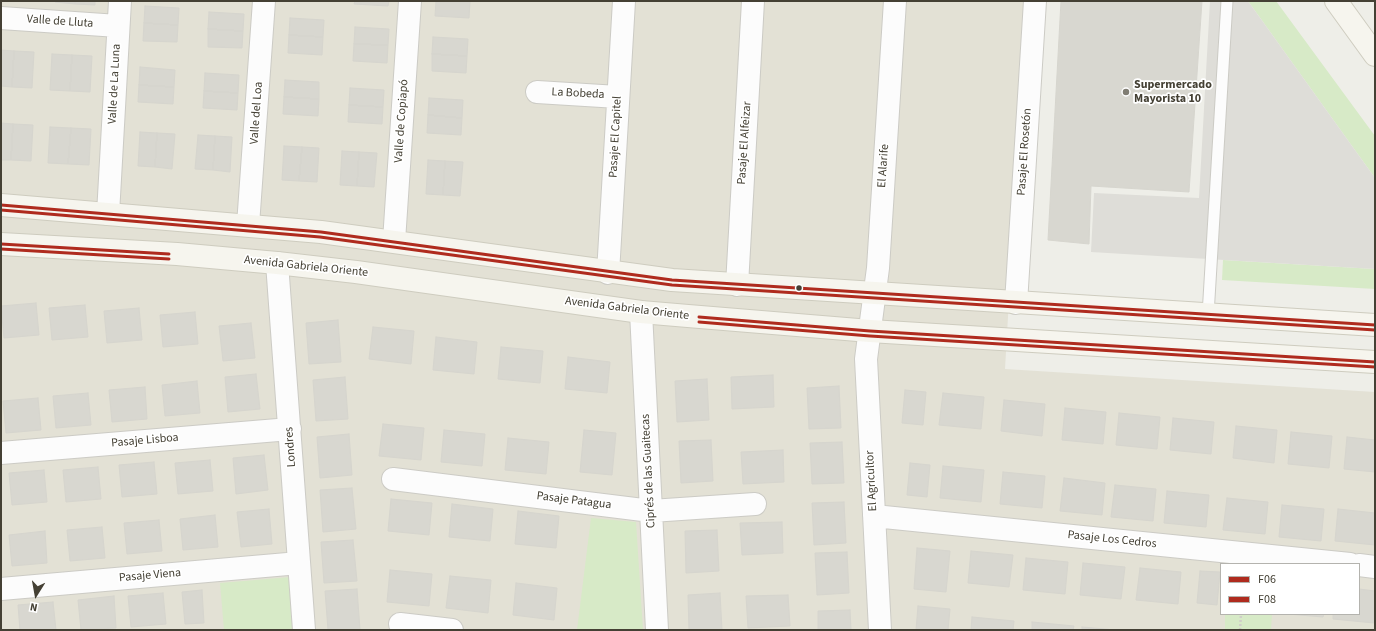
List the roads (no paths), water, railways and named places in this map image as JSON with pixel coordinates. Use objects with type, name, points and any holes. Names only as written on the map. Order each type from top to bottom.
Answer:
[{"type":"main road","points":[[1336,1],[1375,54]]},
{"type":"main road","points":[[1,205],[248,225],[394,241],[608,272],[737,285],[1375,325]]},
{"type":"main road","name":"Avenida Gabriela Oriente","points":[[1,244],[177,254],[277,263],[370,274],[640,312],[870,331],[1375,362]]},
{"type":"street","name":"Valle de La Luna","points":[[108,214],[120,1]]},
{"type":"street","name":"Valle del Loa","points":[[248,225],[264,1]]},
{"type":"street","name":"Valle de Copiapó","points":[[394,241],[410,1]]},
{"type":"street","name":"Pasaje El Capitel","points":[[608,272],[624,1]]},
{"type":"street","name":"Pasaje El Alfeizar","points":[[737,285],[753,1]]},
{"type":"street","name":"El Alarife","points":[[870,331],[878,268],[895,1]]},
{"type":"street","name":"Pasaje El Rosetón","points":[[1016,303],[1035,1]]},
{"type":"street","name":"Valle de Lluta","points":[[1,18],[118,26]]},
{"type":"street","name":"La Bobeda","points":[[537,92],[618,97]]},
{"type":"street","name":"Londres","points":[[277,263],[304,630]]},
{"type":"street","name":"Ciprés de las Guaitecas","points":[[640,312],[657,630]]},
{"type":"street","name":"El Agricultor","points":[[870,331],[866,359],[880,630]]},
{"type":"street","name":"Pasaje Lisboa","points":[[1,453],[290,429]]},
{"type":"street","name":"Pasaje Patagua","points":[[393,479],[651,511],[755,504]]},
{"type":"street","name":"Pasaje Los Cedros","points":[[874,516],[1340,563]]},
{"type":"street","name":"Pasaje Viena","points":[[1,589],[299,563]]},
{"type":"street","points":[[1360,565],[1375,566]]},
{"type":"street","points":[[400,624],[452,630]]},
{"type":"lane","points":[[1208,315],[1227,1]]},
{"type":"place","name":"Supermercado Mayorista 10","points":[[1126,92]]}]
